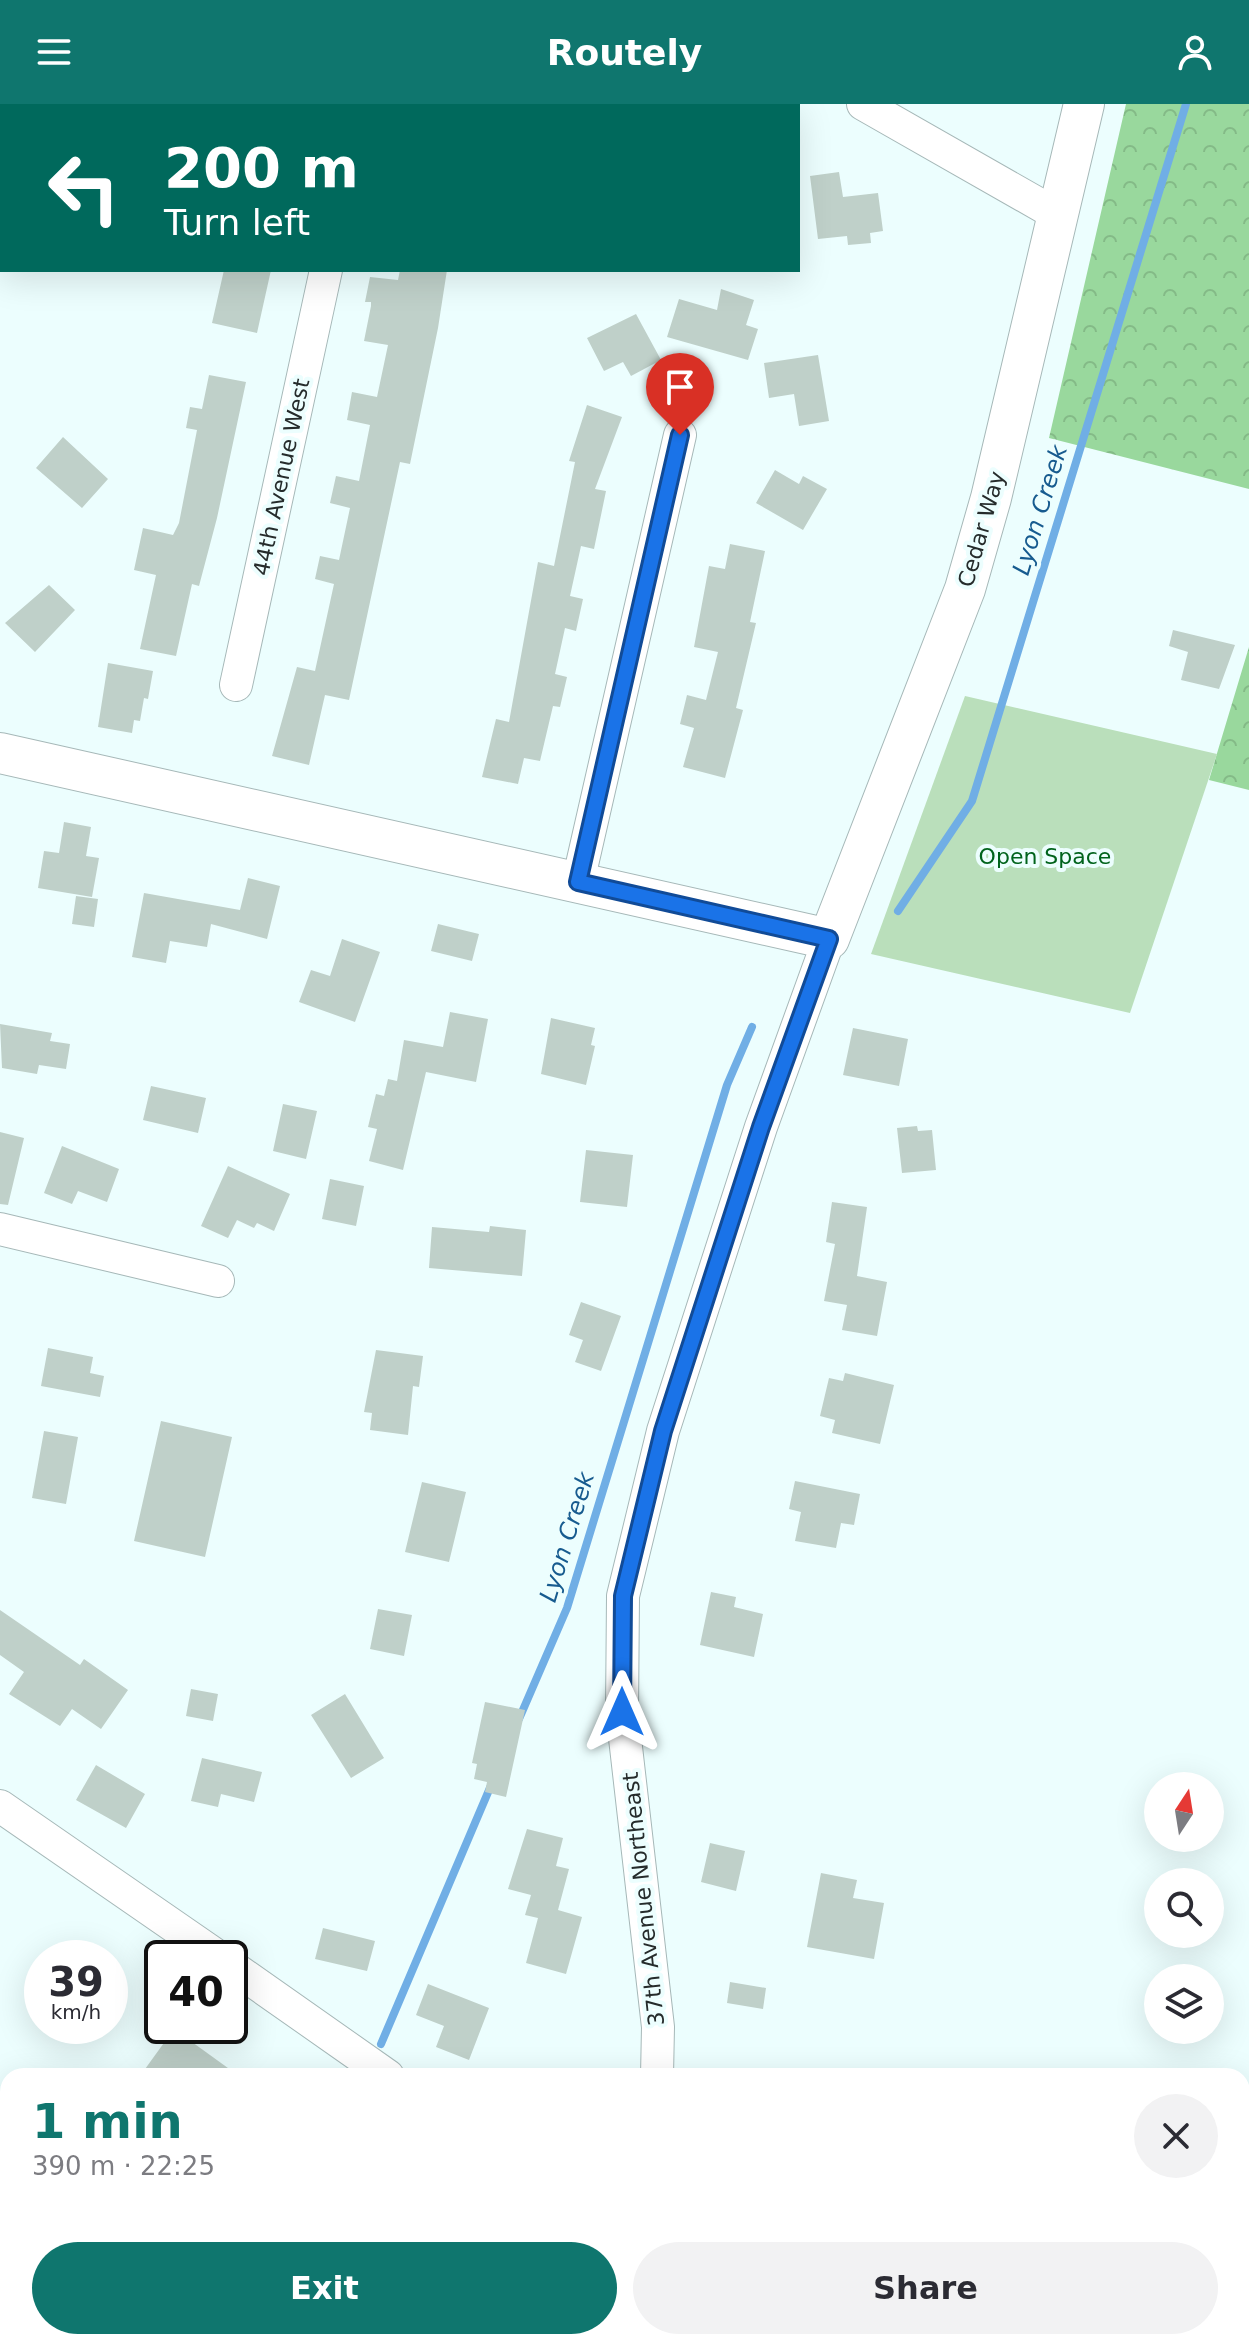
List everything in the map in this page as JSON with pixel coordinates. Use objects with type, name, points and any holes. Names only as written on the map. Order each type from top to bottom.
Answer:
[{"type":"main road","name":"Cedar Way","points":[[829,939],[965,589],[991,498],[1084,104]]},
{"type":"main road","points":[[0,753],[829,939]]},
{"type":"street","points":[[863,104],[1056,214]]},
{"type":"street","name":"44th Avenue West","points":[[236,685],[326,272]]},
{"type":"street","points":[[578,882],[680,435]]},
{"type":"street","name":"37th Avenue Northeast","points":[[657,2068],[658,2027],[622,1712],[623,1596],[663,1431],[761,1127],[829,939]]},
{"type":"street","points":[[0,1229],[218,1281]]},
{"type":"street","points":[[0,1806],[194,1940]]},
{"type":"street","points":[[248,1978],[377,2068]]},
{"type":"green space","points":[[1126,104],[1249,104],[1249,489],[1049,438]]},
{"type":"green space","points":[[1249,647],[1249,790],[1209,780]]},
{"type":"green space","name":"Open Space","points":[[965,696],[1217,754],[1130,1013],[871,954]]},
{"type":"building","points":[[839,172],[843,197],[878,193],[883,231],[870,233],[871,243],[848,245],[847,236],[818,239],[810,176]]},
{"type":"building","points":[[224,272],[271,272],[257,333],[212,323]]},
{"type":"building","points":[[400,272],[447,272],[410,464],[400,462],[349,700],[325,695],[309,765],[272,756],[297,667],[315,671],[334,584],[315,579],[320,556],[339,560],[350,508],[330,503],[336,476],[359,481],[370,425],[347,420],[352,392],[377,397],[388,345],[364,341],[371,306],[371,302],[365,302],[370,277],[398,280]]},
{"type":"building","points":[[721,289],[754,300],[746,325],[758,329],[748,360],[667,337],[679,299],[717,310]]},
{"type":"building","points":[[636,314],[661,360],[631,376],[623,362],[604,371],[587,338]]},
{"type":"building","points":[[818,355],[829,421],[799,426],[794,394],[769,398],[764,363]]},
{"type":"building","points":[[209,375],[246,382],[217,518],[199,586],[192,584],[176,656],[140,649],[156,575],[134,570],[143,528],[173,535],[179,523],[197,430],[186,428],[190,407],[202,409]]},
{"type":"building","points":[[587,405],[622,417],[595,489],[606,491],[594,549],[581,546],[570,596],[583,599],[576,631],[565,628],[555,674],[567,677],[560,707],[553,706],[540,761],[524,758],[518,784],[482,777],[496,719],[509,722],[538,562],[554,566],[575,462],[569,461]]},
{"type":"building","points":[[63,437],[108,479],[82,508],[36,468]]},
{"type":"building","points":[[775,470],[799,484],[803,476],[827,489],[803,530],[756,503]]},
{"type":"building","points":[[730,544],[765,551],[750,622],[756,623],[736,708],[743,710],[725,778],[683,767],[694,728],[680,724],[687,695],[706,700],[718,652],[694,647],[709,566],[725,569]]},
{"type":"building","points":[[49,585],[75,610],[35,652],[5,623]]},
{"type":"building","points":[[1173,630],[1235,645],[1219,689],[1181,680],[1188,652],[1169,646]]},
{"type":"building","points":[[108,663],[153,671],[148,699],[144,698],[140,721],[134,720],[132,733],[98,727]]},
{"type":"building","points":[[64,822],[91,827],[86,856],[99,858],[92,897],[38,888],[44,851],[59,853]]},
{"type":"building","points":[[248,878],[280,886],[267,939],[211,924],[207,947],[170,941],[166,963],[132,957],[144,893],[240,910]]},
{"type":"building","points":[[76,896],[98,899],[94,927],[72,924]]},
{"type":"building","points":[[438,924],[479,934],[472,961],[431,951]]},
{"type":"building","points":[[342,939],[380,952],[355,1022],[299,1002],[311,970],[330,976]]},
{"type":"building","points":[[450,1012],[488,1019],[476,1082],[426,1072],[403,1170],[369,1161],[377,1129],[368,1127],[376,1094],[384,1096],[388,1079],[397,1081],[404,1040],[443,1047]]},
{"type":"building","points":[[551,1018],[595,1028],[591,1045],[595,1046],[586,1085],[541,1074]]},
{"type":"building","points":[[0,1024],[52,1033],[50,1041],[70,1044],[66,1069],[39,1065],[37,1074],[2,1068]]},
{"type":"building","points":[[853,1028],[908,1039],[899,1086],[843,1075]]},
{"type":"building","points":[[151,1086],[206,1098],[198,1133],[143,1120]]},
{"type":"building","points":[[283,1104],[317,1111],[306,1159],[273,1151]]},
{"type":"building","points":[[917,1126],[918,1131],[932,1130],[936,1170],[902,1173],[897,1128]]},
{"type":"building","points":[[0,1132],[24,1138],[8,1205],[0,1204]]},
{"type":"building","points":[[62,1146],[119,1169],[107,1202],[78,1191],[72,1204],[44,1193]]},
{"type":"building","points":[[586,1150],[633,1155],[627,1207],[580,1202]]},
{"type":"building","points":[[228,1166],[290,1194],[274,1231],[257,1223],[254,1228],[237,1220],[228,1238],[201,1226]]},
{"type":"building","points":[[330,1179],[364,1186],[356,1226],[322,1219]]},
{"type":"building","points":[[832,1202],[867,1207],[857,1276],[887,1282],[877,1336],[842,1330],[847,1305],[824,1301],[835,1244],[826,1242]]},
{"type":"building","points":[[490,1226],[526,1230],[522,1276],[429,1268],[432,1227],[489,1232]]},
{"type":"building","points":[[581,1302],[621,1316],[601,1371],[575,1362],[583,1340],[569,1335]]},
{"type":"building","points":[[48,1348],[93,1357],[90,1373],[104,1376],[100,1397],[41,1386]]},
{"type":"building","points":[[376,1350],[423,1356],[419,1387],[413,1386],[408,1435],[370,1430],[372,1413],[364,1412]]},
{"type":"building","points":[[845,1373],[894,1385],[880,1444],[832,1433],[835,1420],[820,1416],[829,1378],[843,1381]]},
{"type":"building","points":[[161,1421],[232,1437],[205,1557],[134,1541]]},
{"type":"building","points":[[44,1431],[78,1437],[66,1504],[32,1498]]},
{"type":"building","points":[[795,1481],[860,1494],[854,1525],[841,1523],[836,1548],[795,1541],[801,1512],[789,1509]]},
{"type":"building","points":[[422,1482],[466,1492],[449,1562],[405,1552]]},
{"type":"building","points":[[711,1592],[736,1597],[734,1607],[763,1614],[754,1657],[700,1645]]},
{"type":"building","points":[[378,1609],[412,1615],[404,1656],[370,1649]]},
{"type":"building","points":[[0,1610],[80,1665],[84,1659],[128,1690],[101,1729],[72,1709],[60,1726],[9,1694],[24,1672],[0,1655]]},
{"type":"building","points":[[191,1689],[218,1694],[213,1721],[186,1716]]},
{"type":"building","points":[[345,1694],[384,1758],[351,1778],[311,1715]]},
{"type":"building","points":[[485,1702],[525,1710],[506,1797],[485,1792],[487,1782],[474,1779],[477,1764],[472,1763]]},
{"type":"building","points":[[202,1758],[262,1772],[254,1802],[221,1794],[218,1807],[191,1801]]},
{"type":"building","points":[[96,1765],[145,1794],[126,1828],[76,1800]]},
{"type":"building","points":[[527,1829],[563,1838],[556,1866],[569,1869],[558,1910],[582,1917],[566,1974],[526,1963],[538,1918],[525,1915],[531,1895],[508,1889]]},
{"type":"building","points":[[710,1843],[745,1851],[736,1891],[701,1882]]},
{"type":"building","points":[[821,1873],[857,1880],[853,1898],[884,1903],[874,1959],[807,1947]]},
{"type":"building","points":[[323,1928],[375,1941],[367,1971],[315,1959]]},
{"type":"building","points":[[730,1982],[766,1988],[763,2009],[727,2003]]},
{"type":"building","points":[[428,1984],[489,2008],[469,2060],[436,2047],[444,2026],[416,2015]]},
{"type":"building","points":[[163,2044],[195,2044],[228,2068],[146,2068]]},
{"type":"waterway","name":"Lyon Creek","points":[[898,911],[972,801],[1186,104]]},
{"type":"waterway","name":"Lyon Creek","points":[[519,1719],[567,1608],[727,1085],[752,1027]]},
{"type":"waterway","name":"Lyon Creek","points":[[381,2044],[492,1783]]},
{"type":"route","points":[[622,1712],[623,1596],[663,1431],[761,1127],[829,939],[578,882],[680,435]]}]
